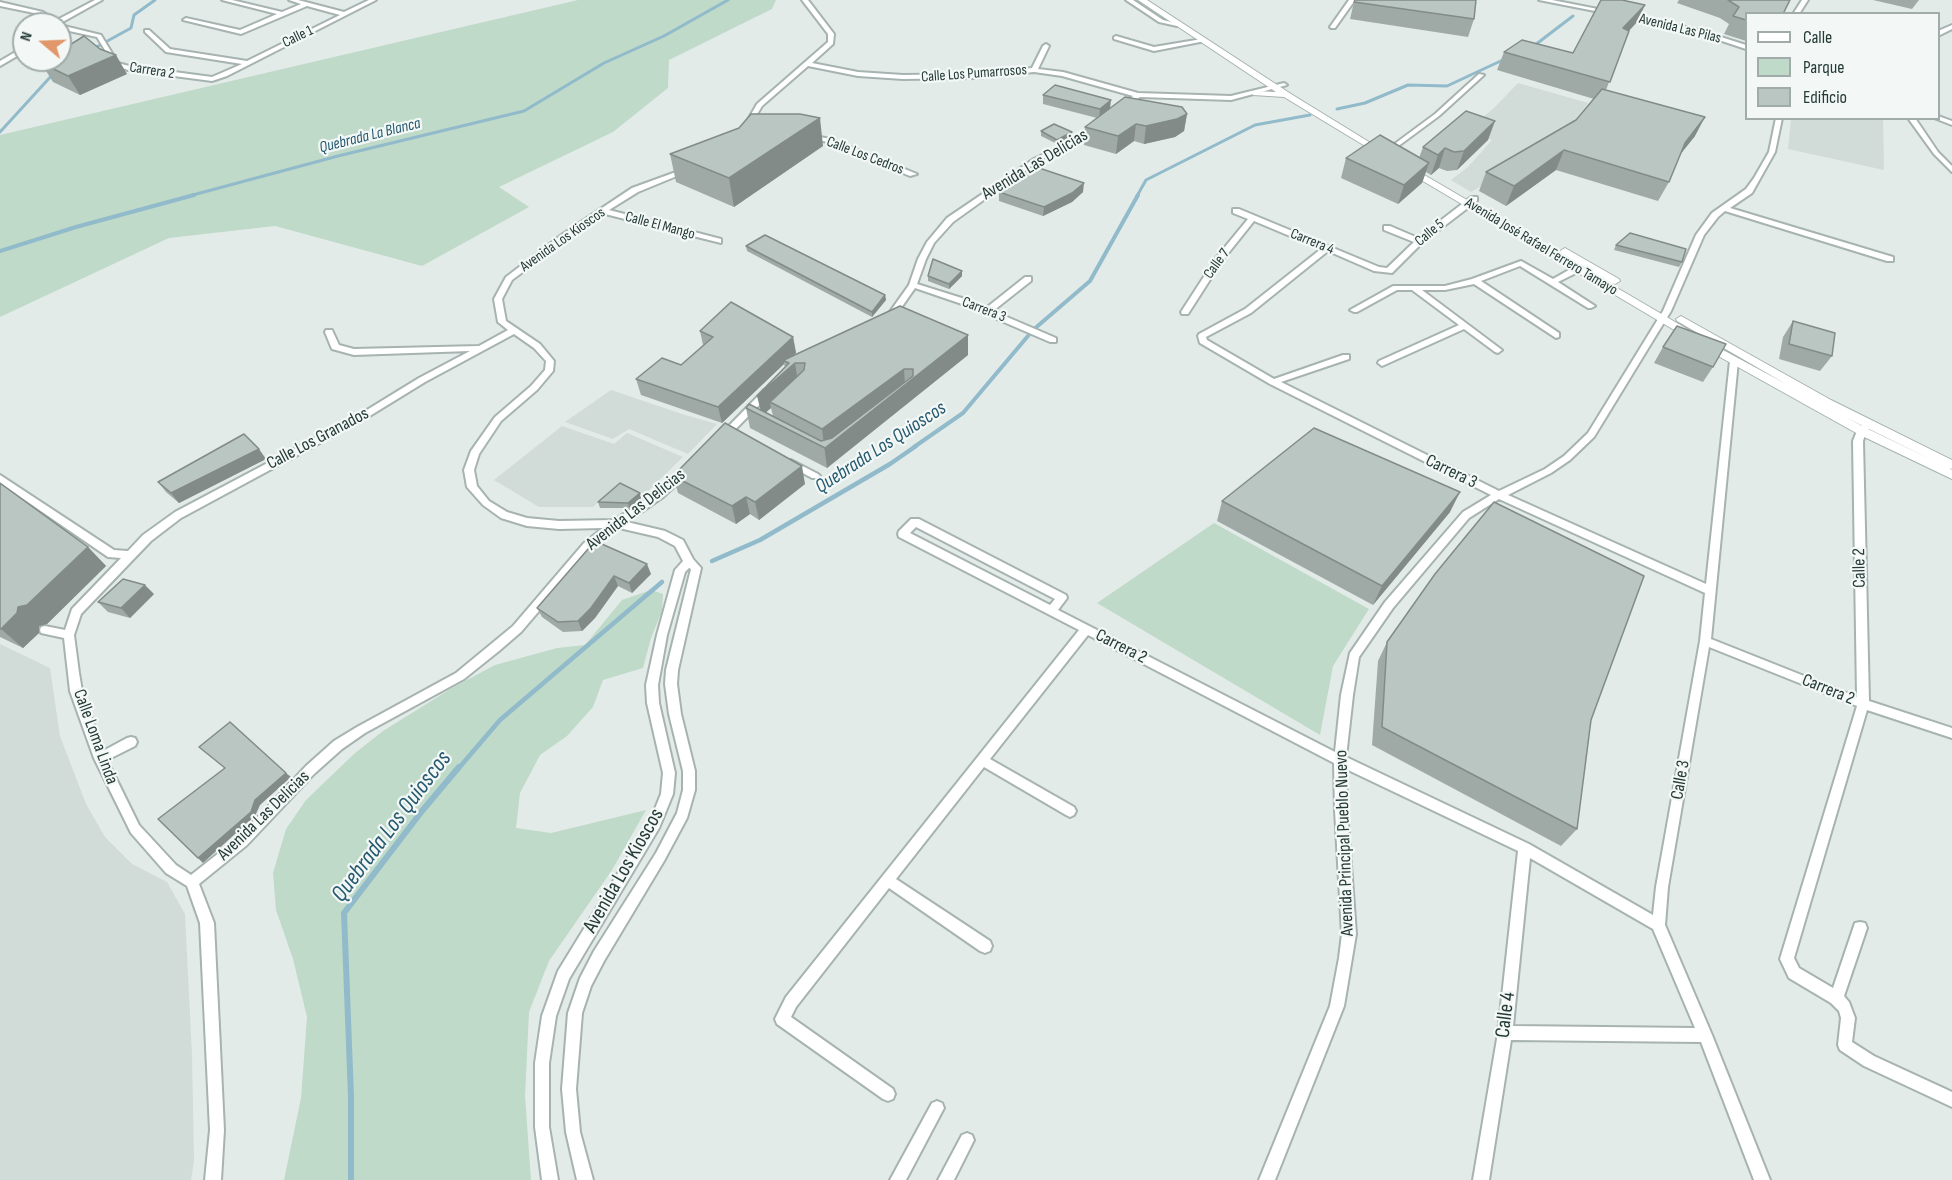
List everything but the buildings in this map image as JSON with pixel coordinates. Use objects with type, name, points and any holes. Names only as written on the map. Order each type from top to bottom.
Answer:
[{"type":"street","points":[[72,15],[99,0]]},
{"type":"street","points":[[225,0],[282,14]]},
{"type":"street","points":[[292,0],[344,14]]},
{"type":"street","name":"Calle 1","points":[[225,75],[373,0]]},
{"type":"street","points":[[745,138],[750,120],[759,105],[831,43],[833,38],[805,0]]},
{"type":"street","points":[[1129,0],[1161,21],[1177,24]]},
{"type":"street","name":"Avenida José Rafael Ferrero Tamayo","points":[[1142,0],[1202,40],[1400,155]]},
{"type":"street","name":"Avenida José Rafael Ferrero Tamayo","points":[[1153,0],[1280,86],[1288,96],[1664,315],[1734,361],[1865,427],[1952,475]]},
{"type":"street","points":[[1333,27],[1352,0]]},
{"type":"street","name":"Avenida Las Pilas","points":[[1542,0],[1667,24],[1745,47]]},
{"type":"street","points":[[0,4],[37,12]]},
{"type":"street","points":[[186,20],[241,32],[306,4]]},
{"type":"street","name":"Carrera 2","points":[[72,30],[99,36],[116,64],[128,68],[206,79],[225,75]]},
{"type":"street","points":[[147,31],[168,51],[246,63]]},
{"type":"street","points":[[1117,42],[1139,50],[1202,40]]},
{"type":"street","points":[[1034,70],[1046,46]]},
{"type":"street","name":"Calle Los Pumarrosos","points":[[808,64],[858,74],[903,77],[975,76],[1034,70],[1063,74],[1138,95]]},
{"type":"street","points":[[1391,149],[1437,115],[1481,75]]},
{"type":"street","points":[[1116,111],[1138,95],[1231,98],[1280,86]]},
{"type":"street","points":[[1256,93],[1288,96]]},
{"type":"street","name":"Avenida Principal Pueblo Nuevo","points":[[1267,1180],[1337,1006],[1346,958],[1349,934],[1340,760],[1354,656],[1389,605],[1459,522],[1499,495],[1548,471],[1567,458],[1591,435],[1664,315],[1700,235],[1715,215],[1749,191],[1758,178],[1772,152],[1779,120]]},
{"type":"street","points":[[1912,120],[1936,153],[1952,170]]},
{"type":"street","name":"Avenida Las Delicias","points":[[882,325],[902,303],[913,285],[931,242],[950,220],[1029,165],[1077,140],[1103,122]]},
{"type":"street","name":"Calle Los Cedros","points":[[802,136],[829,140],[913,174]]},
{"type":"street","name":"Avenida José Rafael Ferrero Tamayo","points":[[1410,160],[1577,269],[1827,403],[1865,427],[1952,465]]},
{"type":"street","name":"Avenida Los Kioscos","points":[[585,1180],[573,1132],[569,1089],[575,1013],[585,983],[599,956],[676,830],[683,814],[689,790],[688,771],[675,714],[671,684],[672,670],[696,568],[689,562],[680,543],[661,534],[619,524],[560,525],[527,522],[504,514],[486,503],[472,487],[469,470],[474,453],[498,419],[534,388],[549,371],[550,361],[546,355],[528,339],[502,322],[498,299],[510,279],[532,260],[644,185],[697,166]]},
{"type":"street","name":"Calle 5","points":[[1389,271],[1419,241],[1470,201]]},
{"type":"street","points":[[1725,209],[1890,259]]},
{"type":"street","name":"Calle El Mango","points":[[603,211],[718,241]]},
{"type":"street","name":"Carrera 4","points":[[1236,211],[1377,269],[1389,271]]},
{"type":"street","name":"Calle 7","points":[[1185,312],[1219,260],[1253,218]]},
{"type":"street","points":[[1388,228],[1419,241]]},
{"type":"street","name":"Carrera 3","points":[[1327,248],[1248,310],[1203,336],[1205,343],[1273,382],[1499,495],[1711,591]]},
{"type":"street","points":[[1354,310],[1396,288],[1438,289],[1476,281],[1521,263],[1591,306]]},
{"type":"street","points":[[1553,282],[1577,269]]},
{"type":"street","points":[[988,311],[1028,279]]},
{"type":"street","points":[[1476,281],[1556,335]]},
{"type":"street","name":"Carrera 3","points":[[913,285],[988,311],[1053,340]]},
{"type":"street","points":[[1412,287],[1498,350]]},
{"type":"street","points":[[1382,363],[1464,326]]},
{"type":"street","name":"Calle Los Granados","points":[[129,555],[151,534],[194,505],[365,415],[422,380],[513,331]]},
{"type":"street","points":[[329,332],[335,347],[342,351],[480,348]]},
{"type":"street","points":[[1273,382],[1346,357]]},
{"type":"street","name":"Calle 3","points":[[1734,361],[1705,641],[1662,887],[1658,924],[1762,1180]]},
{"type":"street","points":[[713,447],[730,430],[750,417],[776,382]]},
{"type":"street","name":"Calle 2","points":[[1836,998],[1794,973],[1787,959],[1863,704],[1858,441],[1865,427]]},
{"type":"street","points":[[730,430],[741,436]]},
{"type":"street","points":[[783,459],[815,476]]},
{"type":"street","name":"Avenida Las Delicias","points":[[192,882],[243,841],[310,770],[343,741],[460,676],[495,648],[517,629],[588,546],[600,535],[660,495],[696,463]]},
{"type":"street","points":[[0,478],[112,554],[129,555]]},
{"type":"street","name":"Carrera 2","points":[[1051,611],[1062,598],[915,522],[903,534],[1051,611],[1340,760],[1525,848],[1658,924]]},
{"type":"street","name":"Calle Loma Linda","points":[[129,555],[76,612],[69,635],[76,691],[100,758],[135,829],[171,869],[192,882]]},
{"type":"street","name":"Avenida Los Kioscos","points":[[550,1180],[542,1127],[542,1063],[549,1016],[562,976],[655,824],[667,794],[669,773],[653,703],[652,685],[662,635],[680,570],[689,562]]},
{"type":"street","points":[[888,1094],[782,1019],[791,1002],[889,881],[981,760],[1086,629]]},
{"type":"street","points":[[45,630],[69,635]]},
{"type":"street","name":"Carrera 2","points":[[1705,641],[1863,704],[1952,733]]},
{"type":"street","points":[[100,758],[131,742]]},
{"type":"street","points":[[981,760],[1070,811]]},
{"type":"street","name":"Calle 4","points":[[1481,1180],[1505,1033],[1525,848]]},
{"type":"street","points":[[889,881],[985,946]]},
{"type":"street","points":[[192,882],[207,923],[217,1130],[213,1180]]},
{"type":"street","points":[[1860,928],[1836,998],[1848,1018],[1845,1045],[1869,1061],[1952,1100]]},
{"type":"street","points":[[1505,1033],[1705,1035]]},
{"type":"street","points":[[898,1180],[937,1108]]},
{"type":"street","points":[[946,1180],[967,1140]]},
{"type":"shaded area","points":[[1518,83],[1588,103],[1558,141],[1471,192],[1451,180],[1468,167],[1492,140],[1466,131],[1494,108]]},
{"type":"shaded area","points":[[1791,120],[1883,120],[1884,170],[1788,149]]},
{"type":"shaded area","points":[[611,390],[717,424],[688,454],[629,429],[613,439],[565,422]]},
{"type":"shaded area","points":[[562,426],[614,444],[627,433],[683,457],[645,494],[620,482],[593,507],[539,507],[494,480]]},
{"type":"shaded area","points":[[0,644],[50,668],[60,736],[86,804],[105,837],[132,864],[167,882],[185,914],[192,1054],[194,1161],[191,1180],[0,1180]]},
{"type":"green space","points":[[578,0],[776,0],[772,9],[669,60],[668,88],[613,132],[499,187],[529,207],[422,266],[275,226],[169,238],[0,317],[0,135]]},
{"type":"green space","points":[[1214,523],[1369,609],[1333,666],[1320,735],[1097,603]]},
{"type":"green space","points":[[651,590],[663,594],[662,611],[651,638],[643,668],[603,680],[593,707],[567,736],[540,755],[520,793],[516,828],[551,833],[646,810],[612,870],[549,961],[529,1012],[525,1096],[531,1180],[284,1180],[301,1098],[307,1017],[293,959],[276,910],[273,873],[286,829],[306,800],[355,753],[383,731],[452,688],[495,665],[557,648],[585,645],[622,600]]},
{"type":"waterway","points":[[91,50],[131,28],[134,15],[155,0]]},
{"type":"waterway","name":"Quebrada La Blanca","points":[[189,196],[338,156],[524,111],[604,63],[664,36],[728,0]]},
{"type":"waterway","name":"Quebrada Los Quioscos","points":[[1535,45],[1573,16]]},
{"type":"waterway","name":"Quebrada Los Quioscos","points":[[1337,109],[1365,103],[1408,85],[1447,86],[1505,59]]},
{"type":"waterway","points":[[0,132],[54,73]]},
{"type":"waterway","name":"Quebrada Los Quioscos","points":[[1137,196],[1146,180],[1255,125],[1310,115]]},
{"type":"waterway","name":"Quebrada La Blanca","points":[[0,251],[76,227],[194,195]]},
{"type":"waterway","name":"Quebrada Los Quioscos","points":[[914,447],[963,413],[1033,330],[1090,281],[1138,195]]},
{"type":"waterway","name":"Quebrada Los Quioscos","points":[[712,561],[760,540],[890,464],[916,446]]},
{"type":"waterway","name":"Quebrada Los Quioscos","points":[[458,769],[500,720],[662,582]]},
{"type":"waterway","name":"Quebrada Los Quioscos","points":[[351,1180],[351,1097],[344,913],[422,811],[459,767]]}]
